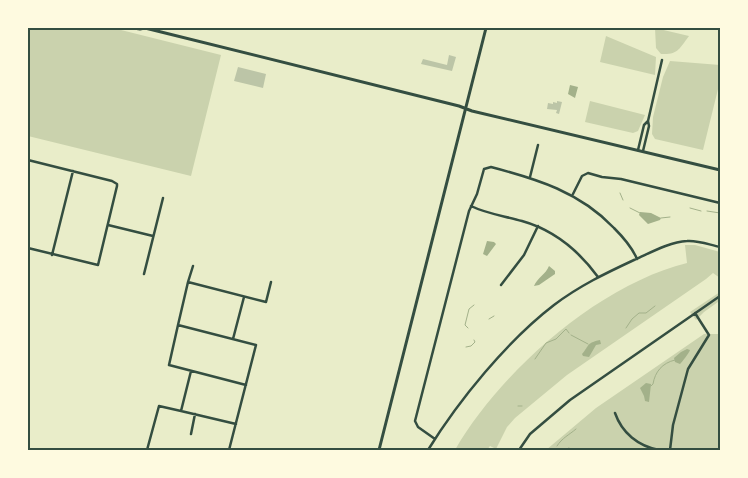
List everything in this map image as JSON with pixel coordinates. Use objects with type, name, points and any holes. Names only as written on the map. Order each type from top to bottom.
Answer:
[{"type":"main road","points":[[133,28],[145,28],[720,170]]},
{"type":"main road","points":[[379,450],[486,28]]},
{"type":"street","points":[[643,151],[662,60]]},
{"type":"street","points":[[638,150],[644,125],[648,121]]},
{"type":"street","points":[[530,177],[538,145]]},
{"type":"street","points":[[28,160],[117,184],[98,265],[28,248]]},
{"type":"street","points":[[435,439],[418,427],[415,421],[471,206],[477,194],[484,169],[491,167],[530,177],[572,195],[593,208],[611,225],[626,242],[637,259]]},
{"type":"street","points":[[52,254],[73,172]]},
{"type":"street","points":[[572,195],[582,176],[591,173],[720,203]]},
{"type":"street","points":[[144,274],[163,198]]},
{"type":"street","points":[[471,206],[538,226],[570,246],[598,277]]},
{"type":"street","points":[[108,224],[154,236]]},
{"type":"street","points":[[501,285],[524,255],[538,226]]},
{"type":"street","points":[[428,450],[465,397],[511,344],[532,322],[555,304],[598,277],[681,242],[696,241],[720,247]]},
{"type":"street","points":[[193,266],[169,366],[246,385]]},
{"type":"street","points":[[188,282],[266,302],[271,282]]},
{"type":"street","points":[[233,339],[244,296]]},
{"type":"street","points":[[519,450],[530,434],[570,400],[720,296]]},
{"type":"street","points":[[670,450],[673,425],[688,369],[709,335],[695,313]]},
{"type":"street","points":[[178,325],[256,345],[229,450]]},
{"type":"street","points":[[181,411],[191,371]]},
{"type":"street","points":[[147,450],[160,406],[236,424]]},
{"type":"street","points":[[616,413],[624,430],[633,439],[645,447],[659,450]]},
{"type":"street","points":[[191,434],[195,414]]},
{"type":"shaded area","points":[[28,28],[113,28],[221,55],[191,176],[28,136]]},
{"type":"shaded area","points":[[655,28],[689,36],[675,52],[661,54],[656,48]]},
{"type":"shaded area","points":[[606,36],[656,57],[655,75],[600,62]]},
{"type":"shaded area","points":[[670,61],[720,65],[720,81],[703,150],[655,139],[652,134],[653,117],[663,77]]},
{"type":"shaded area","points":[[570,85],[578,87],[575,98],[568,94]]},
{"type":"shaded area","points":[[590,101],[645,115],[638,131],[633,133],[585,122]]},
{"type":"shaded area","points":[[640,212],[651,213],[661,218],[648,224],[639,215]]},
{"type":"shaded area","points":[[487,241],[496,244],[487,256],[483,254]]},
{"type":"shaded area","points":[[685,245],[695,245],[720,252],[720,278],[713,273],[567,375],[515,418],[507,427],[496,449],[490,446],[487,450],[455,450],[474,420],[498,391],[525,362],[554,336],[586,311],[620,291],[653,274],[687,263]]},
{"type":"shaded area","points":[[549,266],[555,271],[555,274],[539,285],[534,286],[546,271]]},
{"type":"shaded area","points":[[720,292],[720,305],[718,302],[696,320],[690,312]]},
{"type":"shaded area","points":[[704,334],[720,334],[720,450],[546,450],[596,408]]},
{"type":"shaded area","points":[[600,340],[601,344],[596,345],[589,357],[583,356],[582,354],[592,342]]},
{"type":"shaded area","points":[[687,349],[690,350],[680,364],[675,362],[674,358]]},
{"type":"shaded area","points":[[646,383],[651,384],[649,402],[645,401],[640,388]]},
{"type":"building","points":[[449,55],[456,57],[452,71],[421,64],[423,59],[447,65]]},
{"type":"building","points":[[238,67],[266,74],[263,88],[234,81]]},
{"type":"building","points":[[557,101],[562,102],[559,114],[556,113],[557,110],[547,109],[548,103],[553,104],[553,102],[557,103]]},
{"type":"waterway","points":[[620,193],[623,200]]},
{"type":"waterway","points":[[630,208],[640,213]]},
{"type":"waterway","points":[[690,208],[701,211]]},
{"type":"waterway","points":[[707,211],[720,213]]},
{"type":"waterway","points":[[661,218],[670,217]]},
{"type":"waterway","points":[[468,328],[465,325],[469,309],[474,305]]},
{"type":"waterway","points":[[626,328],[639,313],[646,313],[655,306]]},
{"type":"waterway","points":[[489,319],[494,316]]},
{"type":"waterway","points":[[535,359],[546,343],[556,339],[566,329],[569,333]]},
{"type":"waterway","points":[[571,335],[588,344]]},
{"type":"waterway","points":[[466,347],[471,346],[475,342],[474,340]]},
{"type":"waterway","points":[[651,386],[660,369],[666,363],[675,360]]},
{"type":"waterway","points":[[557,446],[576,429]]}]
